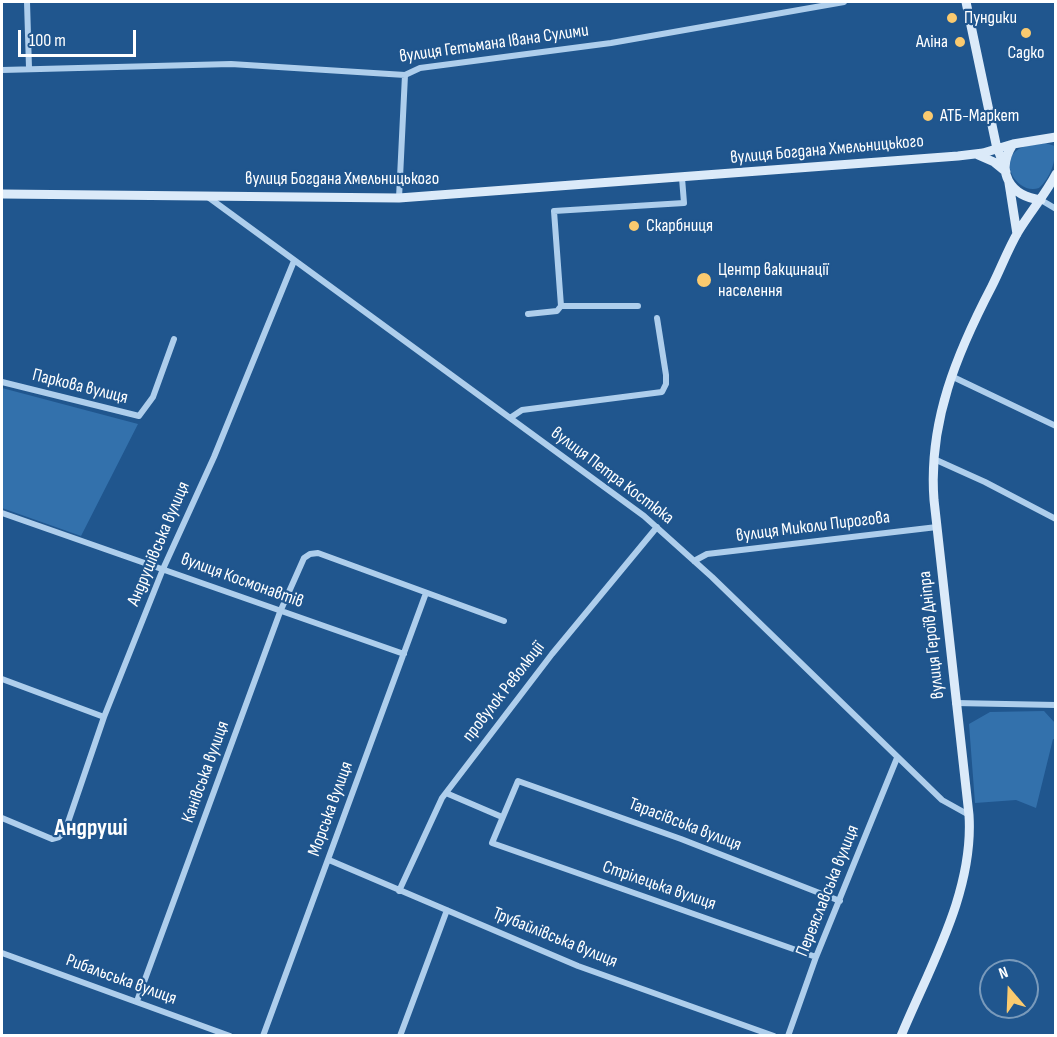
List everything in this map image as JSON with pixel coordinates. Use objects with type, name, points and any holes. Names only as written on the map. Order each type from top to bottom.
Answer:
[{"type":"main road","points":[[966,2],[993,130],[1009,183],[1017,234]]},
{"type":"main road","points":[[993,130],[1013,144],[1006,156],[1006,172]]},
{"type":"main road","points":[[993,130],[987,144],[975,154],[994,162],[1006,172]]},
{"type":"main road","name":"вулиця Богдана Хмельницького","points":[[2,194],[399,198],[975,154],[1013,144],[1056,137]]},
{"type":"main road","name":"вулиця Героїв Дніпра","points":[[901,1035],[955,906],[967,862],[969,815],[937,527],[933,459],[938,421],[951,376],[1017,234],[1056,174]]},
{"type":"main road","points":[[1009,183],[1018,193],[1041,200]]},
{"type":"street","points":[[27,2],[29,68]]},
{"type":"street","name":"вулиця Гетьмана Івана Сулими","points":[[2,70],[231,64],[405,75],[420,68],[611,43],[844,2]]},
{"type":"street","points":[[399,198],[405,75]]},
{"type":"street","points":[[528,314],[557,311],[561,306],[554,211],[684,203],[682,178]]},
{"type":"street","name":"вулиця Петра Костюка","points":[[206,196],[657,527],[942,800],[969,815]]},
{"type":"street","points":[[1041,200],[1056,208]]},
{"type":"street","name":"Андрушівська вулиця","points":[[2,818],[48,838],[56,839],[65,831],[104,717],[163,569],[214,457],[294,261]]},
{"type":"street","points":[[561,306],[638,306]]},
{"type":"street","points":[[510,418],[522,410],[662,392],[667,381],[657,318]]},
{"type":"street","name":"Паркова вулиця","points":[[2,382],[139,416],[153,397],[174,339]]},
{"type":"street","points":[[951,376],[1056,426]]},
{"type":"street","points":[[933,459],[985,482],[1056,519]]},
{"type":"street","name":"вулиця Космонавтів","points":[[2,513],[404,654]]},
{"type":"street","name":"провулок Революції","points":[[399,891],[426,828],[446,793],[552,654],[657,527]]},
{"type":"street","name":"вулиця Миколи Пирогова","points":[[694,561],[707,554],[937,527]]},
{"type":"street","name":"Канівська вулиця","points":[[137,1001],[280,612],[307,555],[318,553],[426,593]]},
{"type":"street","points":[[426,593],[504,621]]},
{"type":"street","name":"Морська вулиця","points":[[263,1035],[426,593]]},
{"type":"street","points":[[2,680],[104,717]]},
{"type":"street","points":[[956,703],[1056,705]]},
{"type":"street","name":"Переяславська вулиця","points":[[788,1035],[816,957],[897,758]]},
{"type":"street","name":"Тарасівська вулиця","points":[[502,817],[518,781],[681,839],[840,901]]},
{"type":"street","points":[[446,793],[502,817]]},
{"type":"street","name":"Стрілецька вулиця","points":[[502,817],[492,843],[816,957]]},
{"type":"street","name":"Трубайлівська вулиця","points":[[328,860],[578,966],[774,1035]]},
{"type":"street","points":[[400,1035],[447,910]]},
{"type":"street","name":"Рибальська вулиця","points":[[2,953],[230,1035]]},
{"type":"shaded area","points":[[1045,143],[1055,146],[1054,163],[1050,174],[1039,188],[1025,187],[1018,183],[1011,171],[1011,157],[1022,148]]},
{"type":"shaded area","points":[[2,388],[138,424],[81,536],[2,508]]},
{"type":"shaded area","points":[[1044,711],[1055,723],[1055,739],[1053,739],[1036,808],[1016,800],[975,803],[969,724],[990,712]]},
{"type":"place","name":"Пундики","points":[[952,18]]},
{"type":"place","name":"Садко","points":[[1026,33]]},
{"type":"place","name":"Аліна","points":[[960,42]]},
{"type":"place","name":"АТБ-Маркет","points":[[928,116]]},
{"type":"place","name":"Скарбниця","points":[[634,226]]},
{"type":"place","name":"Центр вакцинації населення","points":[[704,280]]},
{"type":"district","name":"Андруші","points":[[91,829]]}]
